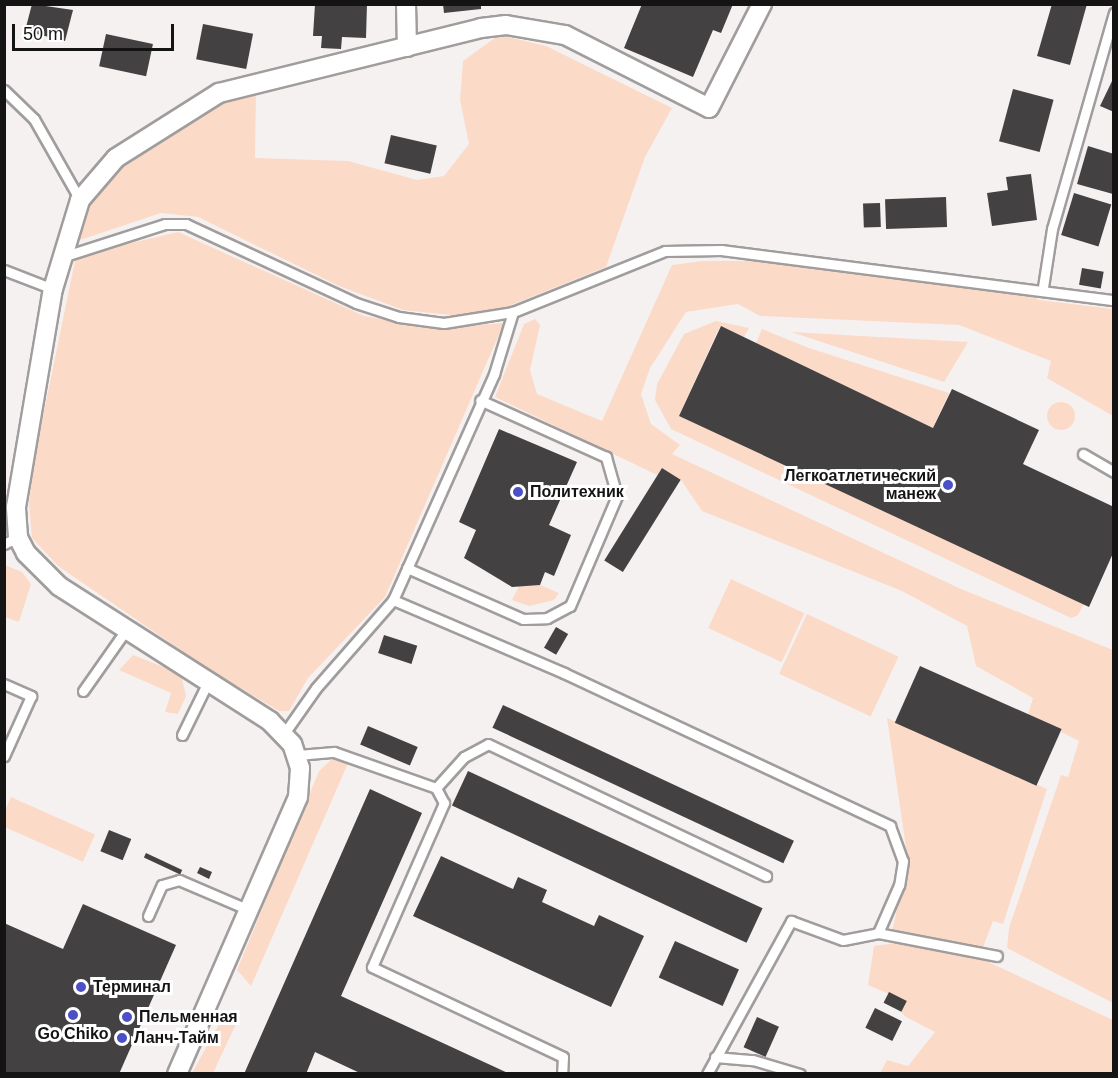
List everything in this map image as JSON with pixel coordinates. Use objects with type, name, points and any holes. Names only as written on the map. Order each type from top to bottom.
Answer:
[{"type":"street","points":[[406,4],[407,47]]},
{"type":"street","points":[[177,1074],[298,796],[298,755],[283,735],[254,709],[59,586],[26,552],[11,541],[53,289],[60,257],[80,200],[116,158],[219,93],[506,25],[565,35],[709,108],[762,4]]},
{"type":"lane","points":[[1042,287],[1052,229],[1113,14]]},
{"type":"lane","points":[[4,90],[34,119],[80,200]]},
{"type":"lane","points":[[60,257],[165,224],[186,224],[356,303],[399,316],[444,323],[513,312],[665,251],[771,254],[1042,287],[1113,300]]},
{"type":"lane","points":[[4,270],[53,289]]},
{"type":"lane","points":[[283,735],[316,688],[393,600],[480,400],[494,374],[513,312]]},
{"type":"lane","points":[[407,568],[523,619],[547,618],[570,606],[617,496],[606,458],[480,400]]},
{"type":"lane","points":[[1083,454],[1113,472]]},
{"type":"lane","points":[[393,600],[564,673],[890,826],[903,861],[899,885],[878,933]]},
{"type":"lane","points":[[83,691],[126,630]]},
{"type":"lane","points":[[182,735],[208,682]]},
{"type":"lane","points":[[4,684],[31,696],[4,756]]},
{"type":"lane","points":[[436,788],[464,757],[488,744],[766,876]]},
{"type":"lane","points":[[298,755],[334,752],[436,788],[444,803],[372,967],[563,1057],[562,1074]]},
{"type":"lane","points":[[148,916],[162,885],[179,880],[249,910]]},
{"type":"lane","points":[[707,1074],[791,921],[843,940],[878,933],[997,956]]},
{"type":"lane","points":[[715,1057],[753,1060],[800,1074]]},
{"type":"shaded area","points":[[499,35],[546,46],[672,108],[645,157],[606,267],[501,309],[460,316],[403,310],[339,286],[198,217],[161,213],[71,243],[76,226],[116,168],[208,105],[256,90],[255,158],[348,161],[417,180],[444,176],[469,144],[460,100],[463,61]]},
{"type":"shaded area","points":[[178,232],[364,316],[434,328],[504,323],[385,597],[308,678],[289,711],[279,711],[207,668],[58,566],[32,538],[29,504],[34,460],[76,256]]},
{"type":"shaded area","points":[[703,261],[772,261],[1024,291],[1039,300],[1113,309],[1113,416],[1047,378],[1051,361],[959,325],[760,316],[738,304],[686,312],[650,368],[641,394],[651,424],[680,445],[672,454],[961,589],[1113,650],[1113,1003],[1007,948],[1009,928],[1061,775],[1068,777],[1079,741],[1028,715],[1033,698],[976,666],[967,626],[902,591],[702,511],[681,480],[662,468],[657,475],[495,397],[524,324],[535,319],[540,325],[530,370],[537,394],[602,421],[672,265]]},
{"type":"shaded area","points":[[716,321],[749,328],[744,337],[720,326],[679,416],[1084,604],[1078,615],[1071,618],[671,429],[655,400],[657,384],[684,334]]},
{"type":"shaded area","points":[[762,329],[809,348],[949,393],[933,428],[756,343]]},
{"type":"shaded area","points":[[791,332],[968,342],[944,382]]},
{"type":"shaded area","points":[[1061,402],[1071,406],[1075,416],[1071,426],[1061,430],[1051,426],[1047,416],[1051,406]]},
{"type":"shaded area","points":[[5,565],[22,572],[31,584],[19,622],[5,617]]},
{"type":"shaded area","points":[[731,579],[804,613],[782,662],[708,628]]},
{"type":"shaded area","points":[[540,585],[559,593],[554,600],[529,606],[512,600],[519,586]]},
{"type":"shaded area","points":[[807,614],[899,657],[871,717],[779,674]]},
{"type":"shaded area","points":[[133,655],[181,674],[186,696],[178,714],[165,712],[171,693],[119,670]]},
{"type":"shaded area","points":[[887,718],[1047,789],[1003,924],[993,921],[982,950],[892,931],[908,861]]},
{"type":"shaded area","points":[[333,758],[349,761],[251,986],[237,970],[319,771]]},
{"type":"shaded area","points":[[11,797],[95,834],[83,862],[4,827],[4,813]]},
{"type":"shaded area","points":[[904,942],[986,961],[1113,1020],[1113,1073],[880,1073],[887,1060],[908,1066],[935,1032],[901,1012],[906,1001],[868,985],[874,946]]},
{"type":"shaded area","points":[[220,1022],[236,1024],[213,1073],[192,1073]]},
{"type":"building","points":[[32,4],[73,10],[65,41],[25,31]]},
{"type":"building","points":[[315,4],[367,4],[366,38],[342,37],[341,49],[321,48],[322,36],[313,36]]},
{"type":"building","points":[[443,4],[481,4],[481,9],[444,13]]},
{"type":"building","points":[[642,4],[733,4],[721,33],[713,30],[693,77],[624,48]]},
{"type":"building","points":[[1052,4],[1087,4],[1070,65],[1037,56]]},
{"type":"building","points":[[203,24],[253,34],[246,69],[196,59]]},
{"type":"building","points":[[106,34],[153,44],[146,76],[99,66]]},
{"type":"building","points":[[1114,77],[1114,112],[1100,106]]},
{"type":"building","points":[[1013,89],[1054,100],[1040,152],[999,141]]},
{"type":"building","points":[[391,135],[437,146],[430,174],[384,163]]},
{"type":"building","points":[[1088,146],[1114,154],[1113,194],[1077,184]]},
{"type":"building","points":[[1031,174],[1037,220],[992,226],[987,193],[1008,190],[1006,177]]},
{"type":"building","points":[[1074,193],[1111,204],[1098,246],[1061,235]]},
{"type":"building","points":[[946,197],[947,227],[886,229],[885,199]]},
{"type":"building","points":[[880,203],[881,227],[864,228],[863,204]]},
{"type":"building","points":[[1082,268],[1104,272],[1101,289],[1079,285]]},
{"type":"building","name":"Легкоатлетический манеж","points":[[721,326],[933,428],[952,389],[1039,430],[1023,464],[1114,507],[1114,551],[1089,607],[679,416]]},
{"type":"building","name":"Политехник","points":[[499,429],[577,462],[549,525],[571,535],[554,576],[545,572],[540,585],[512,587],[464,558],[476,530],[459,522]]},
{"type":"building","points":[[662,468],[681,480],[623,572],[604,560]]},
{"type":"building","points":[[556,627],[568,634],[556,655],[544,648]]},
{"type":"building","points":[[384,635],[417,646],[411,664],[378,653]]},
{"type":"building","points":[[920,666],[1062,729],[1036,786],[895,723]]},
{"type":"building","points":[[503,705],[794,841],[783,863],[492,728]]},
{"type":"building","points":[[368,726],[418,747],[410,766],[360,744]]},
{"type":"building","points":[[468,771],[763,908],[746,943],[452,805]]},
{"type":"building","points":[[370,789],[422,813],[341,996],[510,1074],[362,1074],[315,1052],[306,1074],[244,1074]]},
{"type":"building","points":[[109,830],[131,839],[123,860],[100,851]]},
{"type":"building","points":[[146,853],[182,870],[180,874],[144,858]]},
{"type":"building","points":[[441,856],[513,889],[518,877],[547,890],[542,902],[594,926],[599,915],[644,936],[611,1007],[413,916]]},
{"type":"building","points":[[200,867],[212,872],[209,879],[197,873]]},
{"type":"building","name":"Терминал","points":[[83,904],[176,945],[119,1074],[4,1074],[4,923],[63,949]]},
{"type":"building","points":[[675,941],[739,969],[723,1006],[659,978]]},
{"type":"building","points":[[889,992],[907,1001],[901,1012],[884,1003]]},
{"type":"building","points":[[875,1008],[902,1021],[892,1041],[865,1028]]},
{"type":"building","points":[[757,1017],[779,1027],[766,1057],[744,1047]]},
{"type":"place","name":"Легкоатлетический манеж","points":[[948,485]]},
{"type":"place","name":"Политехник","points":[[518,492]]},
{"type":"place","name":"Терминал","points":[[81,987]]},
{"type":"place","name":"Go Chiko","points":[[73,1015]]},
{"type":"place","name":"Пельменная","points":[[127,1017]]},
{"type":"place","name":"Ланч-Тайм","points":[[122,1038]]}]
